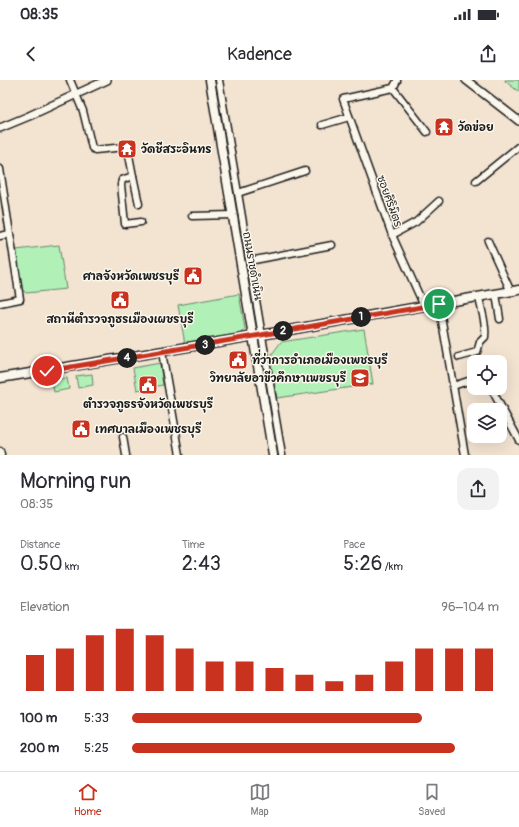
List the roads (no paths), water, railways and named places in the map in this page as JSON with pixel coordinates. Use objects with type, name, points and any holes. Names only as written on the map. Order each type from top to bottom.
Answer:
[{"type":"main road","name":"ถนนราชดำเนิน","points":[[214,80],[228,159],[233,215],[247,265],[257,336],[270,407],[273,455]]},
{"type":"main road","points":[[0,378],[257,336],[515,291]]},
{"type":"street","points":[[70,80],[83,111],[92,148],[95,150],[122,147],[127,148],[138,204]]},
{"type":"street","points":[[0,128],[107,80]]},
{"type":"street","points":[[397,80],[398,81],[393,88],[427,132]]},
{"type":"street","points":[[466,80],[519,121]]},
{"type":"street","name":"ซอยศิริมิตร","points":[[393,88],[343,99],[392,236],[424,306]]},
{"type":"street","points":[[322,125],[349,117]]},
{"type":"street","points":[[476,181],[519,146]]},
{"type":"street","points":[[228,159],[238,193],[247,265],[332,245]]},
{"type":"street","points":[[0,169],[20,300],[0,303]]},
{"type":"street","points":[[238,193],[305,171]]},
{"type":"street","points":[[133,176],[124,179],[121,182],[125,224],[141,222]]},
{"type":"street","points":[[392,236],[416,222],[439,201]]},
{"type":"street","points":[[192,216],[233,215]]},
{"type":"street","points":[[0,236],[10,234]]},
{"type":"street","points":[[488,241],[515,291]]},
{"type":"street","points":[[496,294],[500,319]]},
{"type":"street","points":[[459,357],[476,352],[480,342],[485,337],[486,332],[479,297]]},
{"type":"street","points":[[439,304],[465,455]]},
{"type":"street","points":[[162,352],[180,455]]},
{"type":"street","points":[[453,386],[467,381]]},
{"type":"street","points":[[495,395],[519,440]]},
{"type":"street","points":[[270,407],[282,455]]},
{"type":"street","points":[[123,437],[126,455]]},
{"type":"street","points":[[0,451],[1,455]]},
{"type":"place","name":"วัดข่อย","points":[[444,127]]},
{"type":"place","name":"วัดชีสระอินทร","points":[[127,149]]},
{"type":"place","name":"ศาลจังหวัดเพชรบุรี","points":[[193,276]]},
{"type":"place","name":"สถานีตำรวจภูธรเมืองเผชรบุรี","points":[[120,300]]},
{"type":"place","name":"ที่ว่าการอำเภอเมืองเพชรบุรี","points":[[238,360]]},
{"type":"place","name":"วิทยาลัยอาขีวคึกษาเพขรบุรี","points":[[360,378]]},
{"type":"place","name":"ตำรวจภูธรจังหวัดเพชรบุรี","points":[[148,385]]},
{"type":"place","name":"เทศบาลเมืองเพชรบุรี","points":[[81,429]]}]
